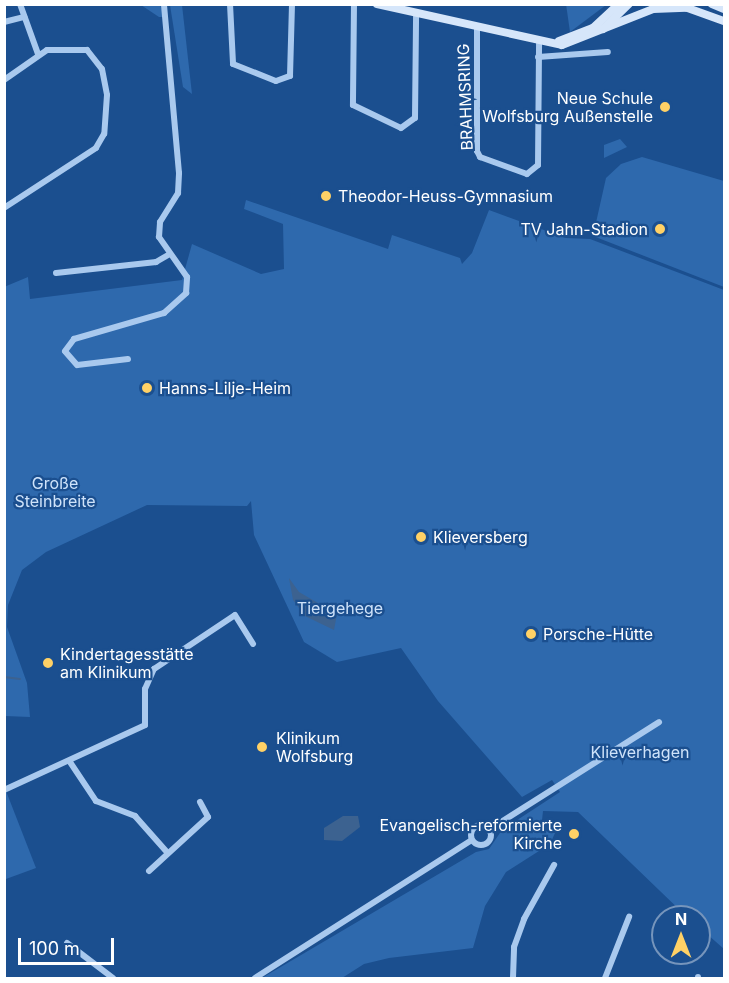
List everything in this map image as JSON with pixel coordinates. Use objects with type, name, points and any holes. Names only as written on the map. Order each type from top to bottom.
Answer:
[{"type":"street","points":[[20,4],[38,54]]},
{"type":"street","points":[[128,359],[77,365],[65,351],[74,339],[178,305],[187,277],[170,254],[159,229],[178,193],[179,173],[164,4]]},
{"type":"street","points":[[230,4],[233,64],[276,81],[290,76],[292,4]]},
{"type":"street","points":[[354,4],[353,105],[401,128],[414,118],[416,14]]},
{"type":"street","points":[[377,4],[477,29],[550,44],[593,36],[653,9],[682,6],[724,21]]},
{"type":"street","points":[[550,44],[593,28],[619,4]]},
{"type":"street","points":[[593,36],[629,4]]},
{"type":"street","points":[[712,4],[724,9]]},
{"type":"street","points":[[4,22],[24,18]]},
{"type":"street","name":"BRAHMSRING","points":[[477,29],[480,157],[534,171],[539,43]]},
{"type":"street","points":[[4,80],[38,54],[71,48],[93,53],[105,81],[104,134],[96,148],[4,208]]},
{"type":"street","points":[[538,57],[608,52]]},
{"type":"street","points":[[56,273],[156,262],[170,254]]},
{"type":"street","points":[[4,790],[55,769],[145,725],[146,682],[165,659],[235,615],[253,644]]},
{"type":"street","points":[[472,840],[486,843],[490,829],[658,722]]},
{"type":"street","points":[[70,762],[96,801],[135,816],[167,852]]},
{"type":"street","points":[[149,871],[167,852],[208,817],[200,802]]},
{"type":"street","points":[[255,978],[472,840],[476,826],[490,829]]},
{"type":"street","points":[[513,978],[514,947],[524,919],[554,865]]},
{"type":"street","points":[[605,978],[629,917]]},
{"type":"street","points":[[67,944],[113,978]]},
{"type":"green space","points":[[566,4],[606,4],[606,5],[570,32]]},
{"type":"green space","points":[[141,5],[160,5],[165,17],[159,17]]},
{"type":"green space","points":[[170,5],[182,5],[192,94],[183,87]]},
{"type":"green space","points":[[620,139],[627,147],[604,158],[604,145]]},
{"type":"green space","name":"TV Jahn-Stadion","points":[[642,157],[724,181],[724,287],[593,236],[606,178],[621,164]]},
{"type":"green space","points":[[246,200],[388,249],[392,235],[460,258],[462,264],[472,253],[489,210],[566,238],[590,239],[724,290],[724,949],[711,938],[711,905],[675,905],[578,812],[543,811],[541,830],[555,833],[550,844],[506,872],[485,906],[473,948],[389,958],[364,964],[342,978],[262,978],[476,852],[489,849],[502,830],[560,792],[552,780],[522,797],[438,701],[401,648],[337,662],[304,642],[254,535],[251,501],[247,506],[147,505],[46,552],[22,570],[8,605],[7,627],[27,683],[30,717],[5,716],[4,287],[28,277],[30,299],[182,280],[192,244],[261,274],[284,269],[283,224],[244,209]]},
{"type":"green space","points":[[6,791],[36,868],[6,879],[4,792]]},
{"type":"shaded area","points":[[289,578],[299,592],[337,614],[334,630],[305,616],[293,600]]},
{"type":"shaded area","points":[[343,816],[358,816],[360,827],[342,841],[324,840],[324,828]]},
{"type":"waterway","points":[[4,677],[20,679]]},
{"type":"place","name":"Neue Schule Wolfsburg Außenstelle","points":[[665,107]]},
{"type":"place","name":"Theodor-Heuss-Gymnasium","points":[[326,196]]},
{"type":"place","name":"TV Jahn-Stadion","points":[[660,229]]},
{"type":"place","name":"Hanns-Lilje-Heim","points":[[147,388]]},
{"type":"place","name":"Klieversberg","points":[[421,537]]},
{"type":"place","name":"Porsche-Hütte","points":[[531,634]]},
{"type":"place","name":"Kindertagesstätte am Klinikum","points":[[48,663]]},
{"type":"place","name":"Klinikum Wolfsburg","points":[[262,747]]},
{"type":"place","name":"Evangelisch-reformierte Kirche","points":[[574,834]]},
{"type":"park label","name":"Große Steinbreite","points":[[55,492]]},
{"type":"park label","name":"Tiergehege","points":[[340,608]]},
{"type":"park label","name":"Klieverhagen","points":[[640,752]]}]
